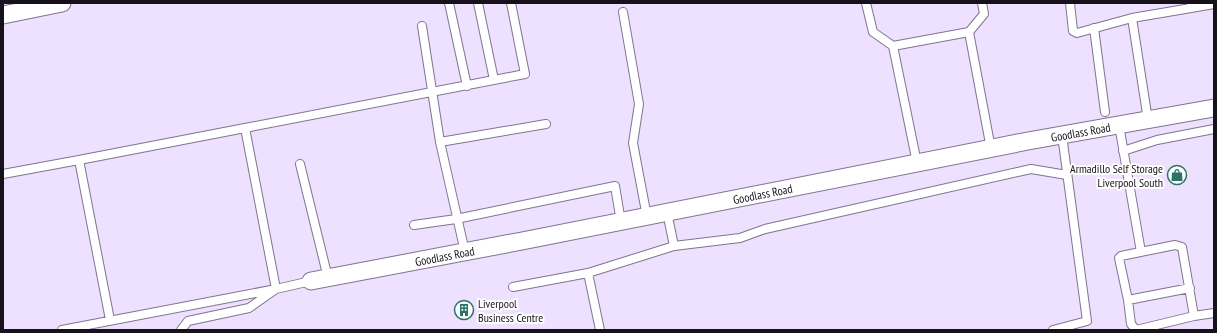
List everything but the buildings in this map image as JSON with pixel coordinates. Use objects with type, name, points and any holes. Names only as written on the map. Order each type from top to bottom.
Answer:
[{"type":"street","points":[[3,15],[62,3]]},
{"type":"street","name":"Goodlass Road","points":[[312,281],[621,222],[991,148],[1214,108]]},
{"type":"lane","points":[[450,3],[466,86]]},
{"type":"lane","points":[[478,3],[494,80]]},
{"type":"lane","points":[[3,174],[525,74],[511,3]]},
{"type":"lane","points":[[866,3],[873,32],[893,46],[917,163]]},
{"type":"lane","points":[[893,46],[969,32],[984,14],[982,3]]},
{"type":"lane","points":[[1070,3],[1073,31],[1077,33],[1132,18],[1191,6],[1214,4]]},
{"type":"lane","points":[[623,12],[639,104],[633,143],[647,216]]},
{"type":"lane","points":[[1132,18],[1148,120]]},
{"type":"lane","points":[[422,26],[440,142],[456,219],[465,252]]},
{"type":"lane","points":[[1094,28],[1105,112]]},
{"type":"lane","points":[[969,32],[991,148]]},
{"type":"lane","points":[[440,142],[546,124]]},
{"type":"lane","points":[[1119,125],[1141,252]]},
{"type":"lane","points":[[245,128],[276,289]]},
{"type":"lane","points":[[1124,151],[1157,140],[1214,130]]},
{"type":"lane","points":[[1053,330],[1087,321],[1062,135]]},
{"type":"lane","points":[[79,160],[110,320]]},
{"type":"lane","points":[[300,164],[328,278]]},
{"type":"lane","points":[[513,287],[588,273],[674,246],[740,238],[765,228],[1031,169],[1067,175]]},
{"type":"lane","points":[[414,225],[456,219],[614,186],[621,222]]},
{"type":"lane","points":[[667,212],[674,246]]},
{"type":"lane","points":[[1194,316],[1182,247],[1175,245],[1121,256],[1118,258],[1128,300],[1131,324],[1136,330],[1194,316],[1214,313]]},
{"type":"lane","points":[[588,273],[600,330]]},
{"type":"lane","points":[[62,330],[312,281]]},
{"type":"lane","points":[[1128,300],[1190,288]]},
{"type":"lane","points":[[181,330],[188,321],[249,308],[276,289]]},
{"type":"shaded area","points":[[3,3],[1214,3],[1214,330],[3,330]]},
{"type":"place","name":"Armadillo Self Storage Liverpool South","points":[[1177,175]]},
{"type":"place","name":"Liverpool Business Centre","points":[[464,310]]}]
